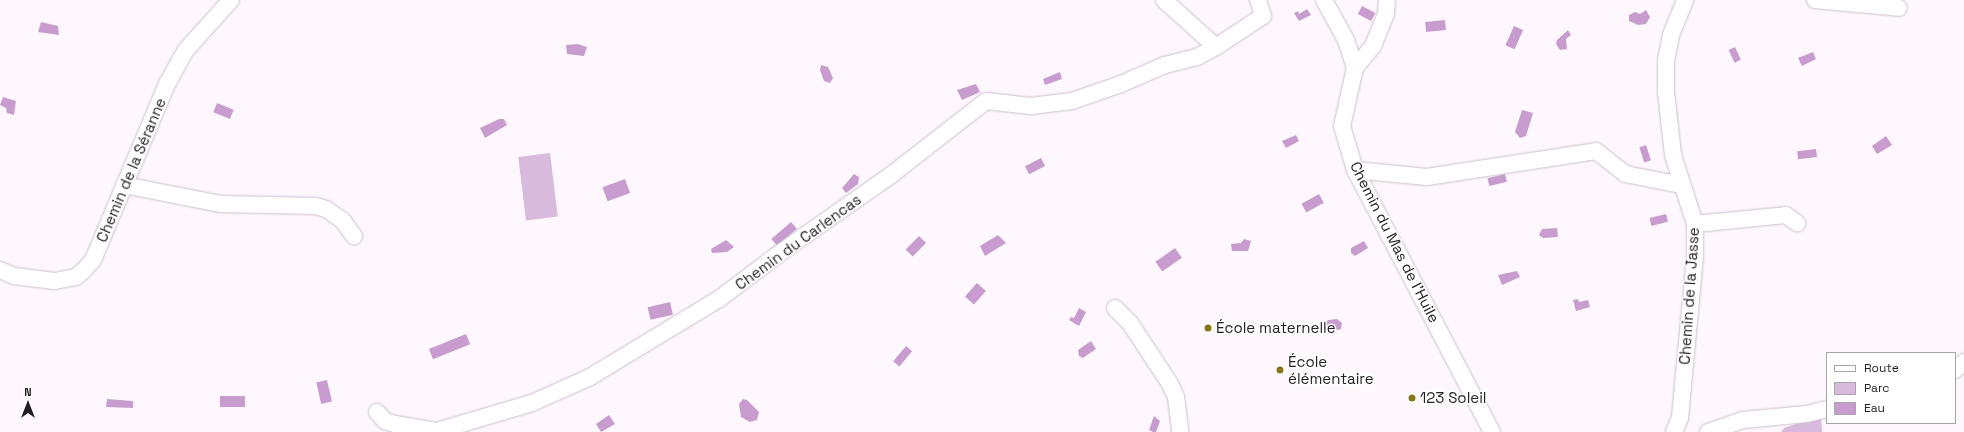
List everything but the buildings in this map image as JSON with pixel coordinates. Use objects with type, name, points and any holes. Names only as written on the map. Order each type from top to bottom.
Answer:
[{"type":"street","name":"Chemin de la Séranne","points":[[0,270],[14,276],[55,281],[76,277],[93,260],[167,84],[186,50],[231,0]]},
{"type":"street","points":[[1164,0],[1216,47],[1263,16],[1258,0]]},
{"type":"street","points":[[1324,0],[1346,40],[1355,68]]},
{"type":"street","points":[[1355,68],[1373,46],[1386,13],[1387,0]]},
{"type":"street","name":"Chemin de la Jasse","points":[[1675,432],[1680,410],[1695,224],[1673,155],[1666,92],[1666,61],[1671,35],[1685,0]]},
{"type":"street","points":[[1815,0],[1899,8]]},
{"type":"street","name":"Chemin du Carlencas","points":[[377,412],[384,421],[437,431],[532,403],[590,377],[719,299],[784,250],[891,176],[986,101],[1031,106],[1072,101],[1121,84],[1165,65],[1197,58],[1216,47]]},
{"type":"street","name":"Chemin du Mas de l'Huile","points":[[1355,68],[1342,126],[1355,170],[1492,432]]},
{"type":"street","points":[[1355,170],[1427,177],[1596,151],[1625,174],[1682,185]]},
{"type":"street","points":[[124,185],[221,204],[316,206],[326,209],[343,221],[354,236]]},
{"type":"street","points":[[1695,224],[1786,215],[1797,223]]},
{"type":"street","points":[[1115,308],[1130,323],[1170,384],[1176,397],[1180,432]]},
{"type":"street","points":[[1956,369],[1964,362]]},
{"type":"street","points":[[1708,432],[1743,420],[1807,414],[1826,408]]},
{"type":"green space","points":[[550,153],[558,217],[526,220],[518,157]]},
{"type":"green space","points":[[1821,416],[1822,432],[1781,432],[1784,428]]},
{"type":"water","points":[[1362,6],[1375,13],[1371,21],[1358,14]]},
{"type":"water","points":[[1307,9],[1311,15],[1299,21],[1294,13],[1298,11],[1299,14]]},
{"type":"water","points":[[1646,10],[1650,17],[1646,24],[1638,25],[1629,21],[1629,15],[1635,12],[1640,14]]},
{"type":"water","points":[[1445,20],[1446,30],[1426,32],[1425,22]]},
{"type":"water","points":[[41,22],[58,26],[59,35],[38,32]]},
{"type":"water","points":[[1514,26],[1523,30],[1515,49],[1505,45]]},
{"type":"water","points":[[1568,30],[1571,35],[1566,39],[1567,49],[1560,50],[1556,44],[1557,40]]},
{"type":"water","points":[[578,44],[587,47],[584,56],[567,54],[566,45]]},
{"type":"water","points":[[1735,47],[1741,60],[1735,63],[1729,50]]},
{"type":"water","points":[[1813,52],[1816,59],[1802,66],[1798,58]]},
{"type":"water","points":[[821,65],[828,67],[833,78],[830,83],[824,81],[820,70]]},
{"type":"water","points":[[1060,72],[1062,79],[1045,85],[1043,79]]},
{"type":"water","points":[[976,84],[980,92],[962,100],[957,90]]},
{"type":"water","points":[[3,97],[16,101],[14,115],[7,113],[6,108],[0,105]]},
{"type":"water","points":[[217,103],[234,110],[230,119],[213,112]]},
{"type":"water","points":[[1522,110],[1533,113],[1526,136],[1520,138],[1515,132]]},
{"type":"water","points":[[499,119],[504,119],[507,125],[485,138],[480,128]]},
{"type":"water","points":[[1296,135],[1299,141],[1286,148],[1282,141]]},
{"type":"water","points":[[1886,136],[1892,145],[1877,154],[1872,146]]},
{"type":"water","points":[[1646,145],[1651,160],[1644,162],[1639,147]]},
{"type":"water","points":[[1816,149],[1817,157],[1798,159],[1797,151]]},
{"type":"water","points":[[1041,158],[1045,166],[1029,174],[1025,166]]},
{"type":"water","points":[[854,174],[859,177],[858,184],[846,193],[842,188]]},
{"type":"water","points":[[1505,174],[1507,182],[1489,186],[1488,178]]},
{"type":"water","points":[[625,179],[630,193],[608,201],[602,187]]},
{"type":"water","points":[[1319,194],[1324,203],[1306,212],[1302,204]]},
{"type":"water","points":[[1666,214],[1668,222],[1651,226],[1650,218]]},
{"type":"water","points":[[791,222],[797,229],[777,246],[771,239]]},
{"type":"water","points":[[1557,228],[1558,237],[1543,238],[1539,235],[1542,229]]},
{"type":"water","points":[[998,235],[1006,243],[985,256],[980,246]]},
{"type":"water","points":[[919,236],[926,243],[913,257],[906,249]]},
{"type":"water","points":[[1244,239],[1251,241],[1248,251],[1232,251],[1231,244],[1241,243]]},
{"type":"water","points":[[726,240],[734,247],[727,252],[712,253],[711,249]]},
{"type":"water","points":[[1364,241],[1368,248],[1355,256],[1351,253],[1351,248]]},
{"type":"water","points":[[1175,248],[1182,258],[1162,272],[1155,262]]},
{"type":"water","points":[[1517,271],[1520,277],[1502,285],[1498,275]]},
{"type":"water","points":[[977,283],[986,291],[974,304],[965,296]]},
{"type":"water","points":[[1578,299],[1579,302],[1588,300],[1590,307],[1576,311],[1573,300]]},
{"type":"water","points":[[670,302],[673,315],[651,320],[648,307]]},
{"type":"water","points":[[1079,308],[1086,312],[1079,326],[1069,320],[1071,317],[1074,318]]},
{"type":"water","points":[[1337,319],[1342,323],[1341,329],[1328,332],[1325,330],[1324,326],[1328,320]]},
{"type":"water","points":[[466,334],[470,344],[433,359],[429,349]]},
{"type":"water","points":[[1091,341],[1096,349],[1083,358],[1079,356],[1078,350]]},
{"type":"water","points":[[906,346],[912,351],[899,366],[893,361]]},
{"type":"water","points":[[327,380],[332,401],[321,404],[316,382]]},
{"type":"water","points":[[220,396],[245,396],[245,407],[220,407]]},
{"type":"water","points":[[107,399],[133,401],[133,408],[106,407]]},
{"type":"water","points":[[743,399],[747,400],[759,412],[757,420],[750,422],[741,417],[739,404]]},
{"type":"water","points":[[609,415],[615,424],[601,432],[596,424]]},
{"type":"water","points":[[1154,416],[1160,421],[1156,432],[1149,430]]},
{"type":"place","name":"École maternelle","points":[[1208,328]]},
{"type":"place","name":"École élémentaire","points":[[1280,370]]},
{"type":"place","name":"123 Soleil","points":[[1412,398]]}]
